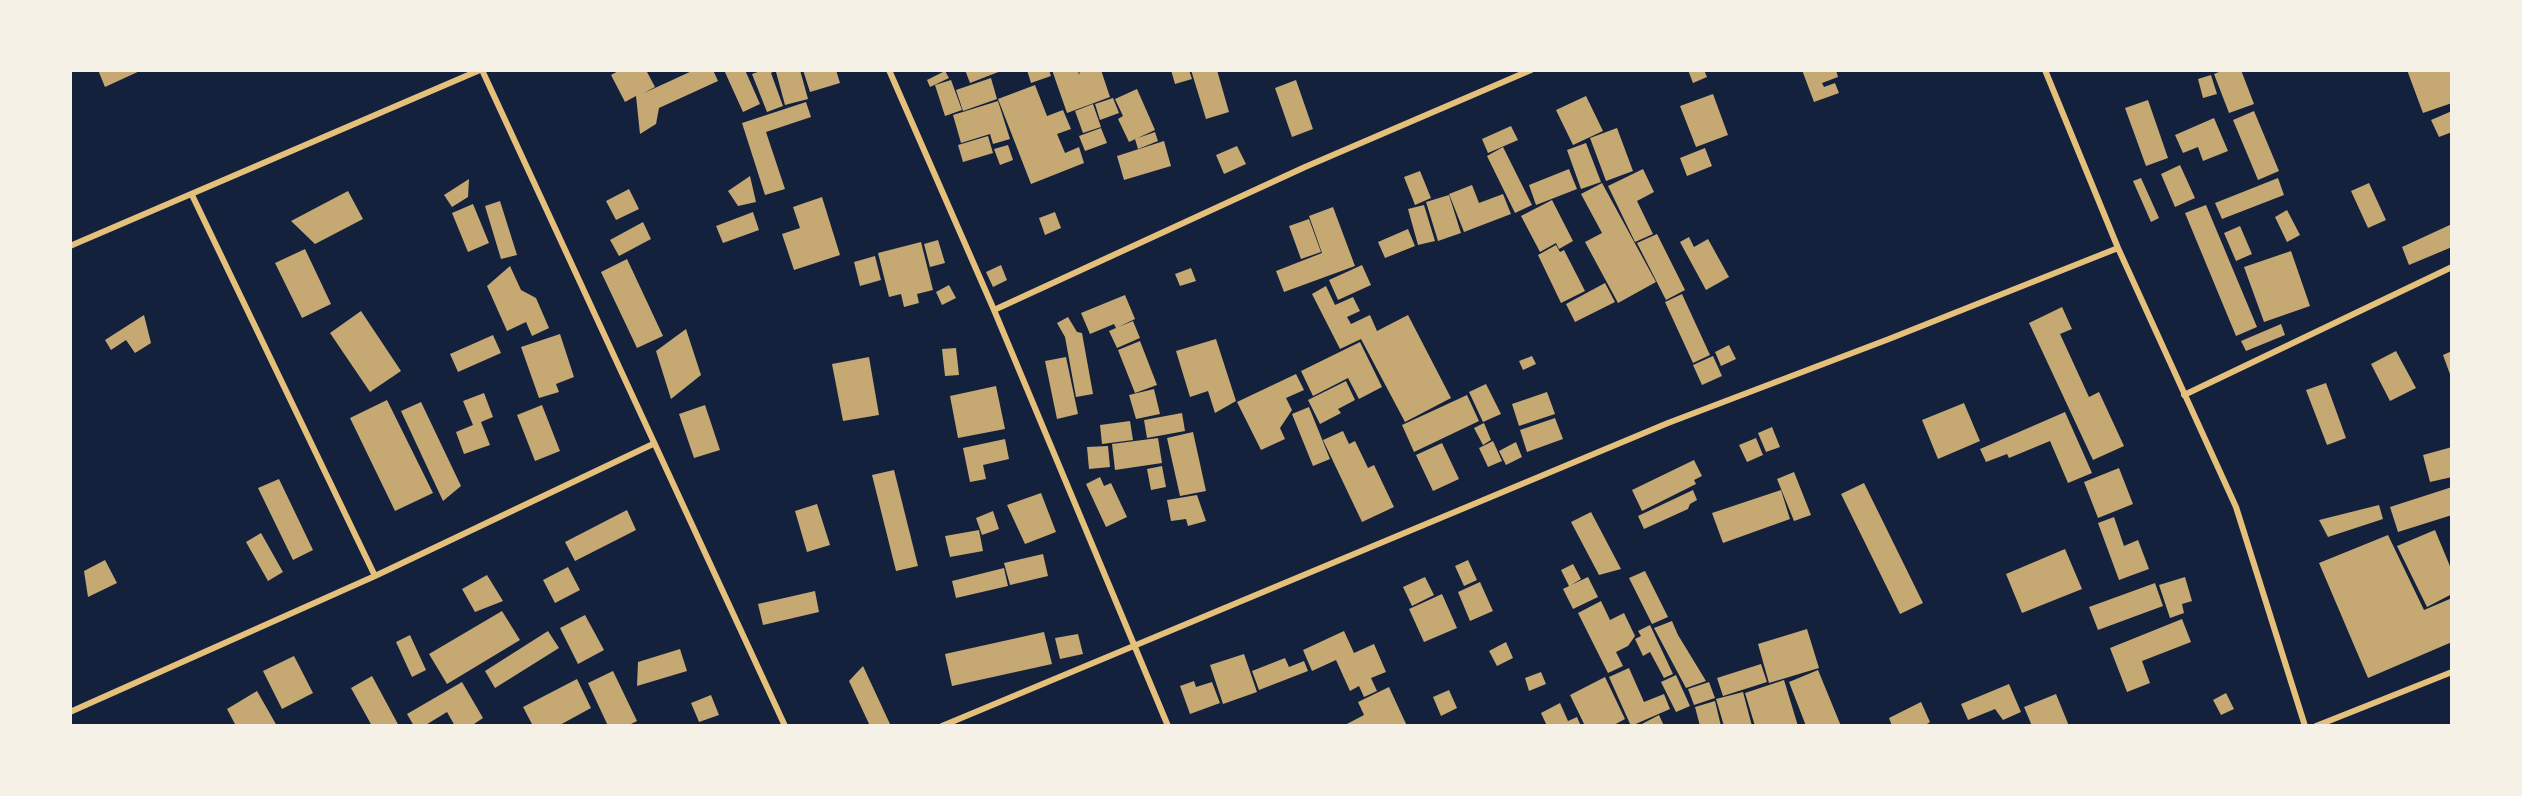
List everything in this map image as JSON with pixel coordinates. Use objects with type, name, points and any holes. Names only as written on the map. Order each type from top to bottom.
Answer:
[{"type":"street","points":[[70,246],[481,70],[785,726]]},
{"type":"street","points":[[889,70],[994,310],[1168,726]]},
{"type":"street","points":[[994,310],[1305,167],[1532,70]]},
{"type":"street","points":[[2045,70],[2118,248],[2236,507],[2305,726]]},
{"type":"street","points":[[192,195],[375,576]]},
{"type":"street","points":[[942,726],[1668,423],[1889,339],[2118,248]]},
{"type":"street","points":[[2184,395],[2451,267]]},
{"type":"street","points":[[70,712],[375,576],[653,444]]},
{"type":"street","points":[[2316,726],[2451,672]]},
{"type":"building","points":[[98,70],[142,70],[105,87]]},
{"type":"building","points":[[620,70],[646,70],[655,87],[644,93],[694,70],[713,70],[718,81],[659,108],[656,124],[640,134],[636,96],[625,102],[611,75]]},
{"type":"building","points":[[724,70],[745,70],[760,104],[743,112]]},
{"type":"building","points":[[763,70],[776,70],[771,73],[783,106],[767,112],[752,74]]},
{"type":"building","points":[[800,70],[808,99],[785,105],[776,72]]},
{"type":"building","points":[[803,70],[836,70],[840,83],[810,92]]},
{"type":"building","points":[[965,70],[1001,70],[1001,71],[970,83]]},
{"type":"building","points":[[1027,70],[1049,70],[1051,76],[1031,83]]},
{"type":"building","points":[[1052,70],[1078,70],[1079,75],[1080,70],[1101,70],[1110,97],[1067,113]]},
{"type":"building","points":[[1171,70],[1189,70],[1192,79],[1175,84]]},
{"type":"building","points":[[1191,70],[1217,70],[1229,112],[1206,119]]},
{"type":"building","points":[[1688,70],[1704,70],[1707,77],[1693,83]]},
{"type":"building","points":[[1802,70],[1836,70],[1838,77],[1822,83],[1824,87],[1835,83],[1839,93],[1814,102]]},
{"type":"building","points":[[2224,70],[2241,70],[2254,104],[2229,113],[2214,74]]},
{"type":"building","points":[[2407,70],[2452,70],[2452,103],[2423,113]]},
{"type":"building","points":[[945,71],[949,78],[930,87],[927,80]]},
{"type":"building","points":[[2211,75],[2217,94],[2203,98],[2198,79]]},
{"type":"building","points":[[991,78],[997,99],[963,111],[956,90]]},
{"type":"building","points":[[951,80],[962,110],[945,116],[935,85]]},
{"type":"building","points":[[1296,80],[1313,129],[1292,137],[1275,88]]},
{"type":"building","points":[[1035,85],[1047,116],[1063,110],[1071,129],[1057,134],[1065,153],[1079,147],[1084,163],[1031,184],[998,99]]},
{"type":"building","points":[[1137,89],[1155,130],[1129,142],[1118,119],[1123,116],[1115,99]]},
{"type":"building","points":[[1713,94],[1728,135],[1696,147],[1680,106]]},
{"type":"building","points":[[1586,96],[1603,131],[1573,145],[1556,110]]},
{"type":"building","points":[[1113,98],[1119,113],[1100,120],[1095,104]]},
{"type":"building","points":[[2148,100],[2168,158],[2146,166],[2125,108]]},
{"type":"building","points":[[998,101],[1010,139],[993,144],[990,134],[961,143],[953,115]]},
{"type":"building","points":[[806,102],[811,117],[766,132],[785,189],[765,195],[742,123]]},
{"type":"building","points":[[1093,104],[1101,127],[1083,133],[1075,111]]},
{"type":"building","points":[[2254,111],[2279,171],[2258,180],[2233,120]]},
{"type":"building","points":[[2452,111],[2452,132],[2439,137],[2431,120]]},
{"type":"building","points":[[2214,118],[2228,151],[2203,161],[2198,147],[2183,153],[2175,135]]},
{"type":"building","points":[[1511,126],[1518,140],[1488,153],[1482,139]]},
{"type":"building","points":[[1101,128],[1107,143],[1085,151],[1079,136]]},
{"type":"building","points":[[1617,128],[1633,171],[1606,181],[1590,138]]},
{"type":"building","points":[[1155,132],[1158,141],[1138,149],[1135,139]]},
{"type":"building","points":[[988,136],[993,153],[963,162],[958,145]]},
{"type":"building","points":[[1164,141],[1171,166],[1124,180],[1117,156]]},
{"type":"building","points":[[1586,143],[1601,182],[1581,189],[1567,150]]},
{"type":"building","points":[[1008,145],[1013,160],[1000,165],[994,149]]},
{"type":"building","points":[[1237,146],[1246,164],[1224,174],[1216,155]]},
{"type":"building","points":[[1503,147],[1532,205],[1515,213],[1487,156]]},
{"type":"building","points":[[1705,148],[1712,166],[1687,176],[1680,158]]},
{"type":"building","points":[[2180,165],[2195,198],[2175,207],[2161,174]]},
{"type":"building","points":[[1569,169],[1577,189],[1536,205],[1529,185]]},
{"type":"building","points":[[1643,169],[1654,192],[1637,201],[1653,234],[1635,242],[1608,186]]},
{"type":"building","points":[[1420,171],[1431,198],[1415,205],[1404,177]]},
{"type":"building","points":[[750,176],[756,202],[738,206],[728,191]]},
{"type":"building","points":[[2141,178],[2159,218],[2151,222],[2133,181]]},
{"type":"building","points":[[2278,178],[2284,195],[2222,219],[2215,203]]},
{"type":"building","points":[[469,179],[468,197],[452,207],[444,195]]},
{"type":"building","points":[[1602,183],[1656,282],[1618,303],[1585,242],[1602,233],[1581,194]]},
{"type":"building","points":[[2369,183],[2386,220],[2368,228],[2351,191]]},
{"type":"building","points":[[1472,185],[1479,203],[1503,194],[1511,214],[1464,232],[1449,194]]},
{"type":"building","points":[[629,189],[639,209],[616,220],[606,201]]},
{"type":"building","points":[[348,191],[363,219],[315,244],[291,221]]},
{"type":"building","points":[[1449,195],[1461,233],[1438,241],[1426,202]]},
{"type":"building","points":[[822,197],[840,255],[794,270],[782,234],[800,228],[793,207]]},
{"type":"building","points":[[1552,200],[1573,241],[1559,249],[1556,243],[1540,252],[1521,216]]},
{"type":"building","points":[[500,201],[517,255],[501,259],[485,206]]},
{"type":"building","points":[[473,204],[489,243],[468,252],[452,213]]},
{"type":"building","points":[[1424,205],[1435,241],[1418,245],[1408,209]]},
{"type":"building","points":[[2206,205],[2257,327],[2236,336],[2185,213]]},
{"type":"building","points":[[1333,207],[1355,266],[1284,292],[1276,271],[1322,253],[1309,216]]},
{"type":"building","points":[[2287,210],[2300,235],[2287,242],[2275,217]]},
{"type":"building","points":[[753,212],[759,230],[723,243],[716,226]]},
{"type":"building","points":[[1055,212],[1061,228],[1045,235],[1039,218]]},
{"type":"building","points":[[1309,219],[1321,252],[1301,259],[1289,226]]},
{"type":"building","points":[[643,222],[651,239],[619,256],[610,240]]},
{"type":"building","points":[[2452,224],[2452,247],[2409,265],[2402,247]]},
{"type":"building","points":[[2240,226],[2252,254],[2236,261],[2224,233]]},
{"type":"building","points":[[1408,229],[1415,246],[1385,258],[1378,242]]},
{"type":"building","points":[[1657,234],[1685,290],[1666,300],[1637,243]]},
{"type":"building","points":[[1689,237],[1694,247],[1708,239],[1729,277],[1706,290],[1680,242]]},
{"type":"building","points":[[938,240],[945,263],[930,267],[924,244]]},
{"type":"building","points":[[921,242],[933,290],[917,294],[919,303],[904,307],[901,294],[889,297],[878,253]]},
{"type":"building","points":[[1556,245],[1560,252],[1564,250],[1585,291],[1561,303],[1538,255]]},
{"type":"building","points":[[305,249],[331,304],[302,318],[275,263]]},
{"type":"building","points":[[2291,251],[2310,306],[2264,322],[2244,267]]},
{"type":"building","points":[[875,256],[881,280],[860,286],[854,262]]},
{"type":"building","points":[[627,259],[663,336],[637,348],[601,272]]},
{"type":"building","points":[[1001,265],[1007,280],[993,287],[986,272]]},
{"type":"building","points":[[1362,265],[1371,285],[1338,300],[1329,280]]},
{"type":"building","points":[[510,266],[521,290],[536,298],[549,328],[532,336],[526,322],[507,331],[487,286]]},
{"type":"building","points":[[1191,268],[1196,281],[1180,286],[1175,274]]},
{"type":"building","points":[[1605,283],[1615,302],[1575,322],[1566,304]]},
{"type":"building","points":[[949,285],[956,298],[942,305],[936,292]]},
{"type":"building","points":[[1326,286],[1335,305],[1353,297],[1360,311],[1347,317],[1351,324],[1370,315],[1377,331],[1408,315],[1451,398],[1405,422],[1361,339],[1340,349],[1312,294]]},
{"type":"building","points":[[1682,294],[1710,355],[1693,363],[1665,302]]},
{"type":"building","points":[[1125,295],[1135,319],[1118,327],[1133,321],[1140,338],[1117,348],[1109,331],[1116,328],[1114,324],[1090,334],[1081,313]]},
{"type":"building","points":[[2062,307],[2072,329],[2060,334],[2089,397],[2099,392],[2124,446],[2093,460],[2029,323]]},
{"type":"building","points":[[361,311],[401,371],[370,392],[330,333]]},
{"type":"building","points":[[144,315],[151,343],[135,353],[126,340],[111,350],[105,340]]},
{"type":"building","points":[[1068,317],[1077,332],[1082,333],[1093,394],[1076,397],[1065,337],[1057,323]]},
{"type":"building","points":[[2281,324],[2285,335],[2246,351],[2241,341]]},
{"type":"building","points":[[686,329],[701,375],[671,399],[656,351]]},
{"type":"building","points":[[560,334],[574,377],[556,384],[559,392],[539,398],[521,347]]},
{"type":"building","points":[[493,335],[501,353],[458,372],[450,354]]},
{"type":"building","points":[[1216,339],[1236,401],[1215,413],[1208,391],[1190,397],[1176,351]]},
{"type":"building","points":[[1140,341],[1157,385],[1135,393],[1118,350]]},
{"type":"building","points":[[1360,342],[1382,387],[1359,399],[1348,378],[1313,396],[1301,371]]},
{"type":"building","points":[[1729,345],[1736,359],[1721,366],[1715,352]]},
{"type":"building","points":[[956,348],[959,375],[945,376],[942,349]]},
{"type":"building","points":[[2396,351],[2416,388],[2390,401],[2371,364]]},
{"type":"building","points":[[2452,351],[2452,377],[2451,377],[2443,355]]},
{"type":"building","points":[[1532,356],[1536,364],[1523,370],[1519,361]]},
{"type":"building","points":[[1713,356],[1722,376],[1702,385],[1693,365]]},
{"type":"building","points":[[869,357],[879,415],[843,421],[832,364]]},
{"type":"building","points":[[1066,357],[1078,414],[1057,419],[1045,361]]},
{"type":"building","points":[[1296,374],[1304,390],[1286,398],[1292,410],[1280,428],[1285,439],[1261,450],[1237,402]]},
{"type":"building","points":[[1346,381],[1355,400],[1338,409],[1341,413],[1320,424],[1308,400]]},
{"type":"building","points":[[2326,383],[2346,438],[2327,445],[2306,390]]},
{"type":"building","points":[[1486,384],[1501,414],[1483,422],[1469,392]]},
{"type":"building","points":[[996,386],[1005,429],[958,438],[950,396]]},
{"type":"building","points":[[1154,389],[1160,414],[1136,419],[1129,395]]},
{"type":"building","points":[[1547,392],[1555,414],[1519,426],[1512,404]]},
{"type":"building","points":[[484,393],[493,417],[481,422],[490,445],[464,454],[456,432],[473,425],[463,401]]},
{"type":"building","points":[[1467,395],[1479,421],[1414,452],[1402,425]]},
{"type":"building","points":[[387,400],[433,493],[395,511],[350,418]]},
{"type":"building","points":[[421,402],[461,486],[443,501],[401,411]]},
{"type":"building","points":[[1964,403],[1980,441],[1938,459],[1922,420]]},
{"type":"building","points":[[542,405],[560,451],[535,461],[517,415]]},
{"type":"building","points":[[705,405],[720,450],[694,458],[679,414]]},
{"type":"building","points":[[1309,407],[1330,459],[1313,466],[1292,414]]},
{"type":"building","points":[[2065,412],[2092,473],[2068,483],[2050,441],[2009,458],[2007,454],[1986,462],[1980,449]]},
{"type":"building","points":[[1182,413],[1185,431],[1147,438],[1144,420]]},
{"type":"building","points":[[1555,418],[1563,439],[1527,452],[1520,430]]},
{"type":"building","points":[[1130,421],[1133,440],[1102,444],[1100,425]]},
{"type":"building","points":[[1484,423],[1491,440],[1483,445],[1474,428]]},
{"type":"building","points":[[1772,427],[1780,447],[1766,452],[1758,433]]},
{"type":"building","points":[[1343,431],[1349,444],[1355,441],[1368,468],[1374,465],[1394,507],[1362,522],[1323,440]]},
{"type":"building","points":[[1193,432],[1206,491],[1180,496],[1167,438]]},
{"type":"building","points":[[1158,438],[1162,463],[1115,470],[1112,444]]},
{"type":"building","points":[[1756,438],[1763,455],[1747,462],[1739,445]]},
{"type":"building","points":[[1005,439],[1009,459],[983,465],[986,479],[970,482],[963,448]]},
{"type":"building","points":[[1493,441],[1502,461],[1488,467],[1479,448]]},
{"type":"building","points":[[1516,442],[1522,457],[1506,465],[1499,451]]},
{"type":"building","points":[[1442,443],[1459,479],[1433,491],[1416,455]]},
{"type":"building","points":[[1108,446],[1110,467],[1089,469],[1087,447]]},
{"type":"building","points":[[2452,447],[2452,477],[2430,482],[2423,455]]},
{"type":"building","points":[[1694,460],[1702,476],[1694,480],[1696,484],[1642,511],[1632,490]]},
{"type":"building","points":[[1162,466],[1166,487],[1151,490],[1147,469]]},
{"type":"building","points":[[2119,468],[2133,504],[2098,518],[2084,482]]},
{"type":"building","points":[[894,470],[918,566],[896,571],[872,475]]},
{"type":"building","points":[[1794,472],[1811,515],[1794,521],[1777,479]]},
{"type":"building","points":[[1100,477],[1104,486],[1111,483],[1127,517],[1106,527],[1086,484]]},
{"type":"building","points":[[279,479],[313,550],[293,560],[258,488]]},
{"type":"building","points":[[1864,483],[1923,603],[1900,614],[1841,494]]},
{"type":"building","points":[[2452,487],[2452,515],[2398,532],[2390,507]]},
{"type":"building","points":[[1693,490],[1697,500],[1690,504],[1688,509],[1644,529],[1638,516]]},
{"type":"building","points":[[1781,490],[1790,519],[1723,543],[1712,513]]},
{"type":"building","points":[[1041,493],[1056,532],[1025,544],[1007,505]]},
{"type":"building","points":[[1197,495],[1206,521],[1188,526],[1186,519],[1171,521],[1167,500]]},
{"type":"building","points":[[817,504],[830,545],[807,552],[795,511]]},
{"type":"building","points":[[2379,505],[2383,519],[2328,537],[2319,520]]},
{"type":"building","points":[[627,510],[636,530],[575,561],[565,542]]},
{"type":"building","points":[[993,511],[999,529],[982,535],[976,518]]},
{"type":"building","points":[[1591,512],[1621,569],[1599,575],[1571,522]]},
{"type":"building","points":[[2114,517],[2124,546],[2138,540],[2149,569],[2119,580],[2098,523]]},
{"type":"building","points":[[979,530],[983,551],[950,557],[945,536]]},
{"type":"building","points":[[2435,530],[2452,571],[2452,594],[2427,607],[2397,546]]},
{"type":"building","points":[[261,533],[283,572],[268,581],[246,542]]},
{"type":"building","points":[[2388,535],[2424,610],[2452,598],[2452,642],[2368,678],[2319,563]]},
{"type":"building","points":[[2065,549],[2082,589],[2022,613],[2006,574]]},
{"type":"building","points":[[1043,554],[1048,576],[1010,585],[1004,563]]},
{"type":"building","points":[[105,560],[117,583],[88,597],[84,571]]},
{"type":"building","points":[[1468,560],[1477,580],[1464,586],[1455,566]]},
{"type":"building","points":[[1573,564],[1581,579],[1571,585],[1588,577],[1598,597],[1573,609],[1563,589],[1569,586],[1561,570]]},
{"type":"building","points":[[568,567],[580,590],[555,603],[543,580]]},
{"type":"building","points":[[1004,568],[1008,586],[956,598],[952,581]]},
{"type":"building","points":[[1645,571],[1668,617],[1652,624],[1629,578]]},
{"type":"building","points":[[487,575],[503,601],[475,612],[462,589]]},
{"type":"building","points":[[1425,577],[1434,595],[1412,606],[1403,587]]},
{"type":"building","points":[[2185,577],[2192,601],[2182,604],[2184,613],[2170,618],[2159,585]]},
{"type":"building","points":[[1480,582],[1493,611],[1470,621],[1458,592]]},
{"type":"building","points":[[2155,583],[2163,606],[2098,630],[2089,607]]},
{"type":"building","points":[[815,591],[819,612],[763,625],[758,604]]},
{"type":"building","points":[[1442,594],[1457,628],[1424,642],[1409,609]]},
{"type":"building","points":[[1601,601],[1610,620],[1624,613],[1635,636],[1628,646],[1616,652],[1623,666],[1608,673],[1578,613]]},
{"type":"building","points":[[502,611],[520,640],[447,684],[429,654]]},
{"type":"building","points":[[585,615],[604,650],[578,664],[560,628]]},
{"type":"building","points":[[2182,619],[2191,642],[2142,661],[2150,683],[2127,692],[2110,648]]},
{"type":"building","points":[[1672,621],[1706,681],[1686,688],[1654,628]]},
{"type":"building","points":[[1650,625],[1673,674],[1664,678],[1650,652],[1643,656],[1635,639],[1641,636],[1638,631]]},
{"type":"building","points":[[1807,629],[1819,668],[1769,683],[1758,644]]},
{"type":"building","points":[[548,631],[559,648],[495,688],[485,671]]},
{"type":"building","points":[[1344,631],[1354,653],[1374,644],[1386,672],[1371,678],[1377,691],[1364,697],[1359,686],[1350,691],[1336,660],[1312,671],[1303,650]]},
{"type":"building","points":[[1044,632],[1052,664],[952,686],[945,654]]},
{"type":"building","points":[[1078,634],[1083,654],[1060,659],[1055,638]]},
{"type":"building","points":[[410,635],[426,670],[412,677],[396,642]]},
{"type":"building","points":[[1506,642],[1513,658],[1497,666],[1489,651]]},
{"type":"building","points":[[680,649],[687,671],[637,686],[638,662]]},
{"type":"building","points":[[1244,654],[1257,692],[1223,704],[1210,665]]},
{"type":"building","points":[[294,656],[313,693],[282,709],[263,671]]},
{"type":"building","points":[[1285,658],[1289,667],[1304,661],[1308,671],[1259,690],[1252,671]]},
{"type":"building","points":[[1761,664],[1767,682],[1723,696],[1717,678]]},
{"type":"building","points":[[863,666],[890,724],[888,726],[870,726],[849,681]]},
{"type":"building","points":[[1629,668],[1644,702],[1664,694],[1670,709],[1631,726],[1609,677]]},
{"type":"building","points":[[1818,670],[1841,726],[1806,726],[1789,682]]},
{"type":"building","points":[[613,671],[637,721],[627,726],[608,726],[588,683]]},
{"type":"building","points":[[1541,672],[1546,684],[1529,691],[1525,678]]},
{"type":"building","points":[[1676,675],[1690,706],[1676,712],[1661,682]]},
{"type":"building","points":[[372,676],[399,726],[372,726],[351,688]]},
{"type":"building","points":[[1605,677],[1625,719],[1612,726],[1585,726],[1570,695]]},
{"type":"building","points":[[577,679],[591,708],[558,726],[533,726],[523,707]]},
{"type":"building","points":[[1784,680],[1798,726],[1755,726],[1745,693]]},
{"type":"building","points":[[1194,681],[1196,687],[1212,682],[1220,703],[1190,714],[1180,686]]},
{"type":"building","points":[[462,682],[483,718],[471,726],[455,726],[447,712],[424,726],[414,726],[407,714]]},
{"type":"building","points":[[1709,682],[1715,698],[1694,705],[1688,689]]},
{"type":"building","points":[[2009,684],[2021,712],[2003,720],[1995,709],[1968,720],[1961,704]]},
{"type":"building","points":[[1389,687],[1407,726],[1343,726],[1364,715],[1358,702]]},
{"type":"building","points":[[1449,690],[1457,708],[1441,716],[1433,697]]},
{"type":"building","points":[[257,691],[277,726],[236,726],[227,709]]},
{"type":"building","points":[[1743,692],[1752,726],[1724,726],[1716,699]]},
{"type":"building","points":[[2226,693],[2234,709],[2221,715],[2213,700]]},
{"type":"building","points":[[2056,694],[2069,726],[2032,726],[2024,707]]},
{"type":"building","points":[[711,695],[719,715],[699,722],[691,703]]},
{"type":"building","points":[[1715,701],[1721,726],[1700,726],[1695,707]]},
{"type":"building","points":[[1921,702],[1930,722],[1924,726],[1892,726],[1889,718]]},
{"type":"building","points":[[1560,703],[1568,721],[1577,717],[1581,726],[1547,726],[1541,713]]},
{"type":"building","points":[[1659,715],[1664,726],[1638,726]]}]
